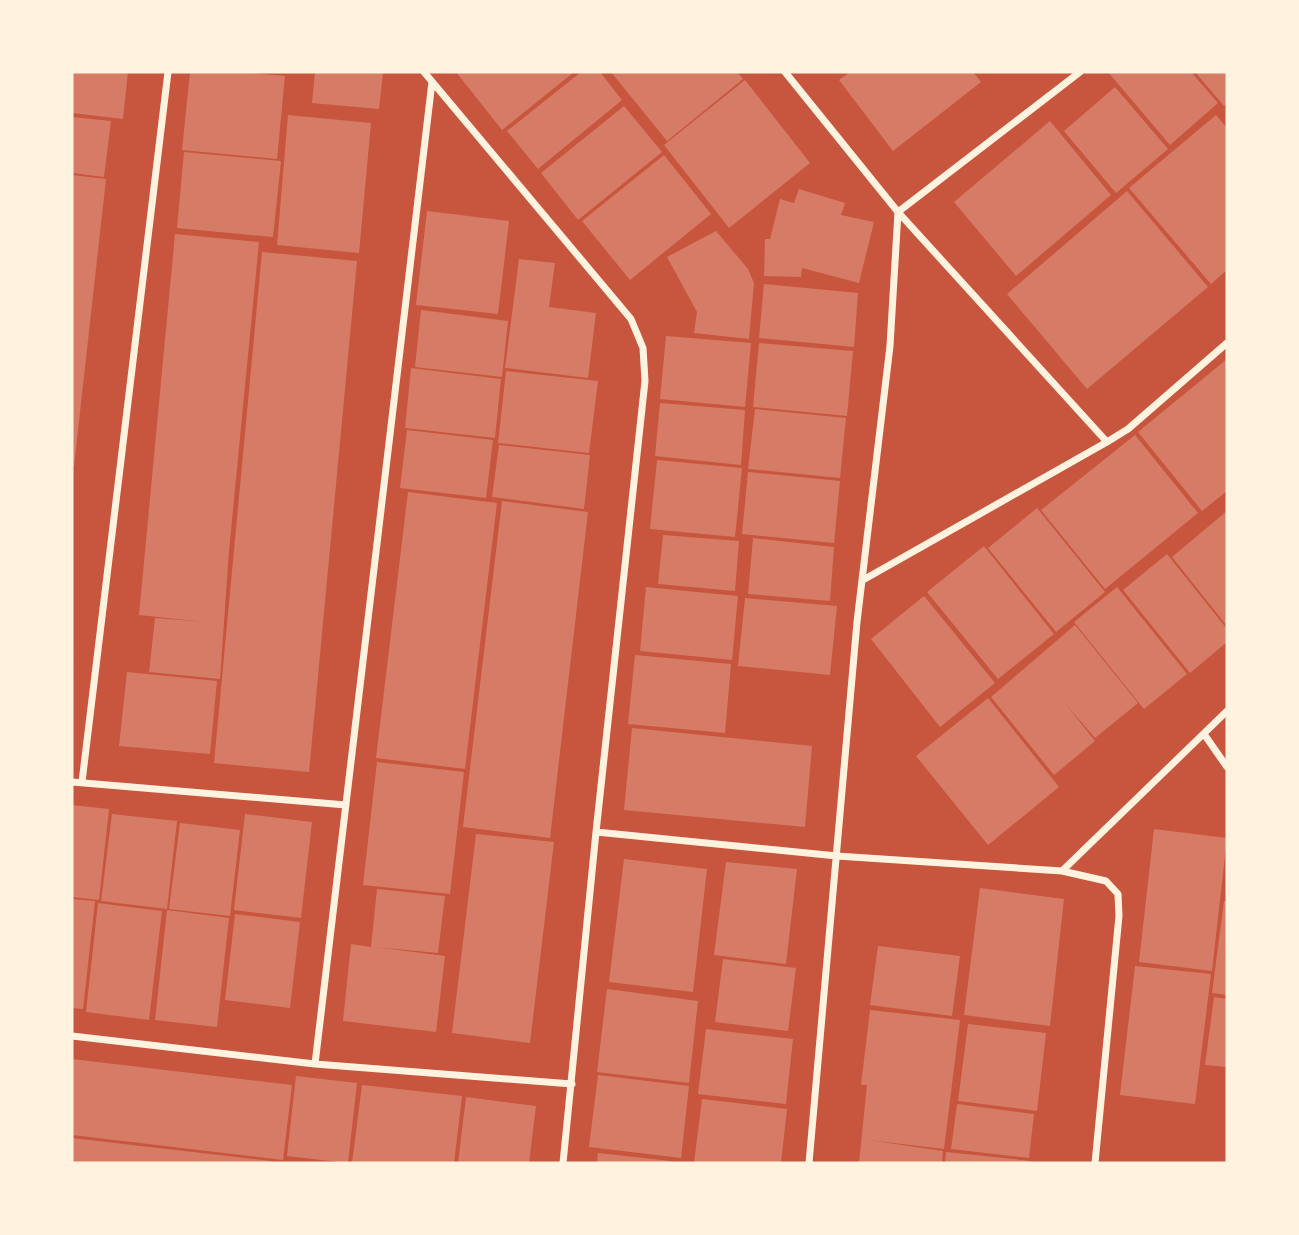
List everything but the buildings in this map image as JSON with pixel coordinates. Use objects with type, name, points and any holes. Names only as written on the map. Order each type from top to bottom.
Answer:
[{"type":"street","points":[[82,782],[168,72]]},
{"type":"street","points":[[424,72],[631,319],[643,348],[645,381],[596,832],[564,1163]]},
{"type":"street","points":[[785,72],[898,212],[1107,442]]},
{"type":"street","points":[[809,1163],[863,580],[890,346],[898,212],[1080,72]]},
{"type":"street","points":[[315,1063],[432,82]]},
{"type":"street","points":[[863,580],[1128,429],[1227,343]]},
{"type":"street","points":[[1062,871],[1227,711]]},
{"type":"street","points":[[1204,734],[1227,768]]},
{"type":"street","points":[[72,782],[346,805]]},
{"type":"street","points":[[596,832],[837,856],[1062,871],[1106,881],[1118,894],[1119,916],[1095,1163]]},
{"type":"street","points":[[72,1036],[315,1063],[572,1084]]}]
